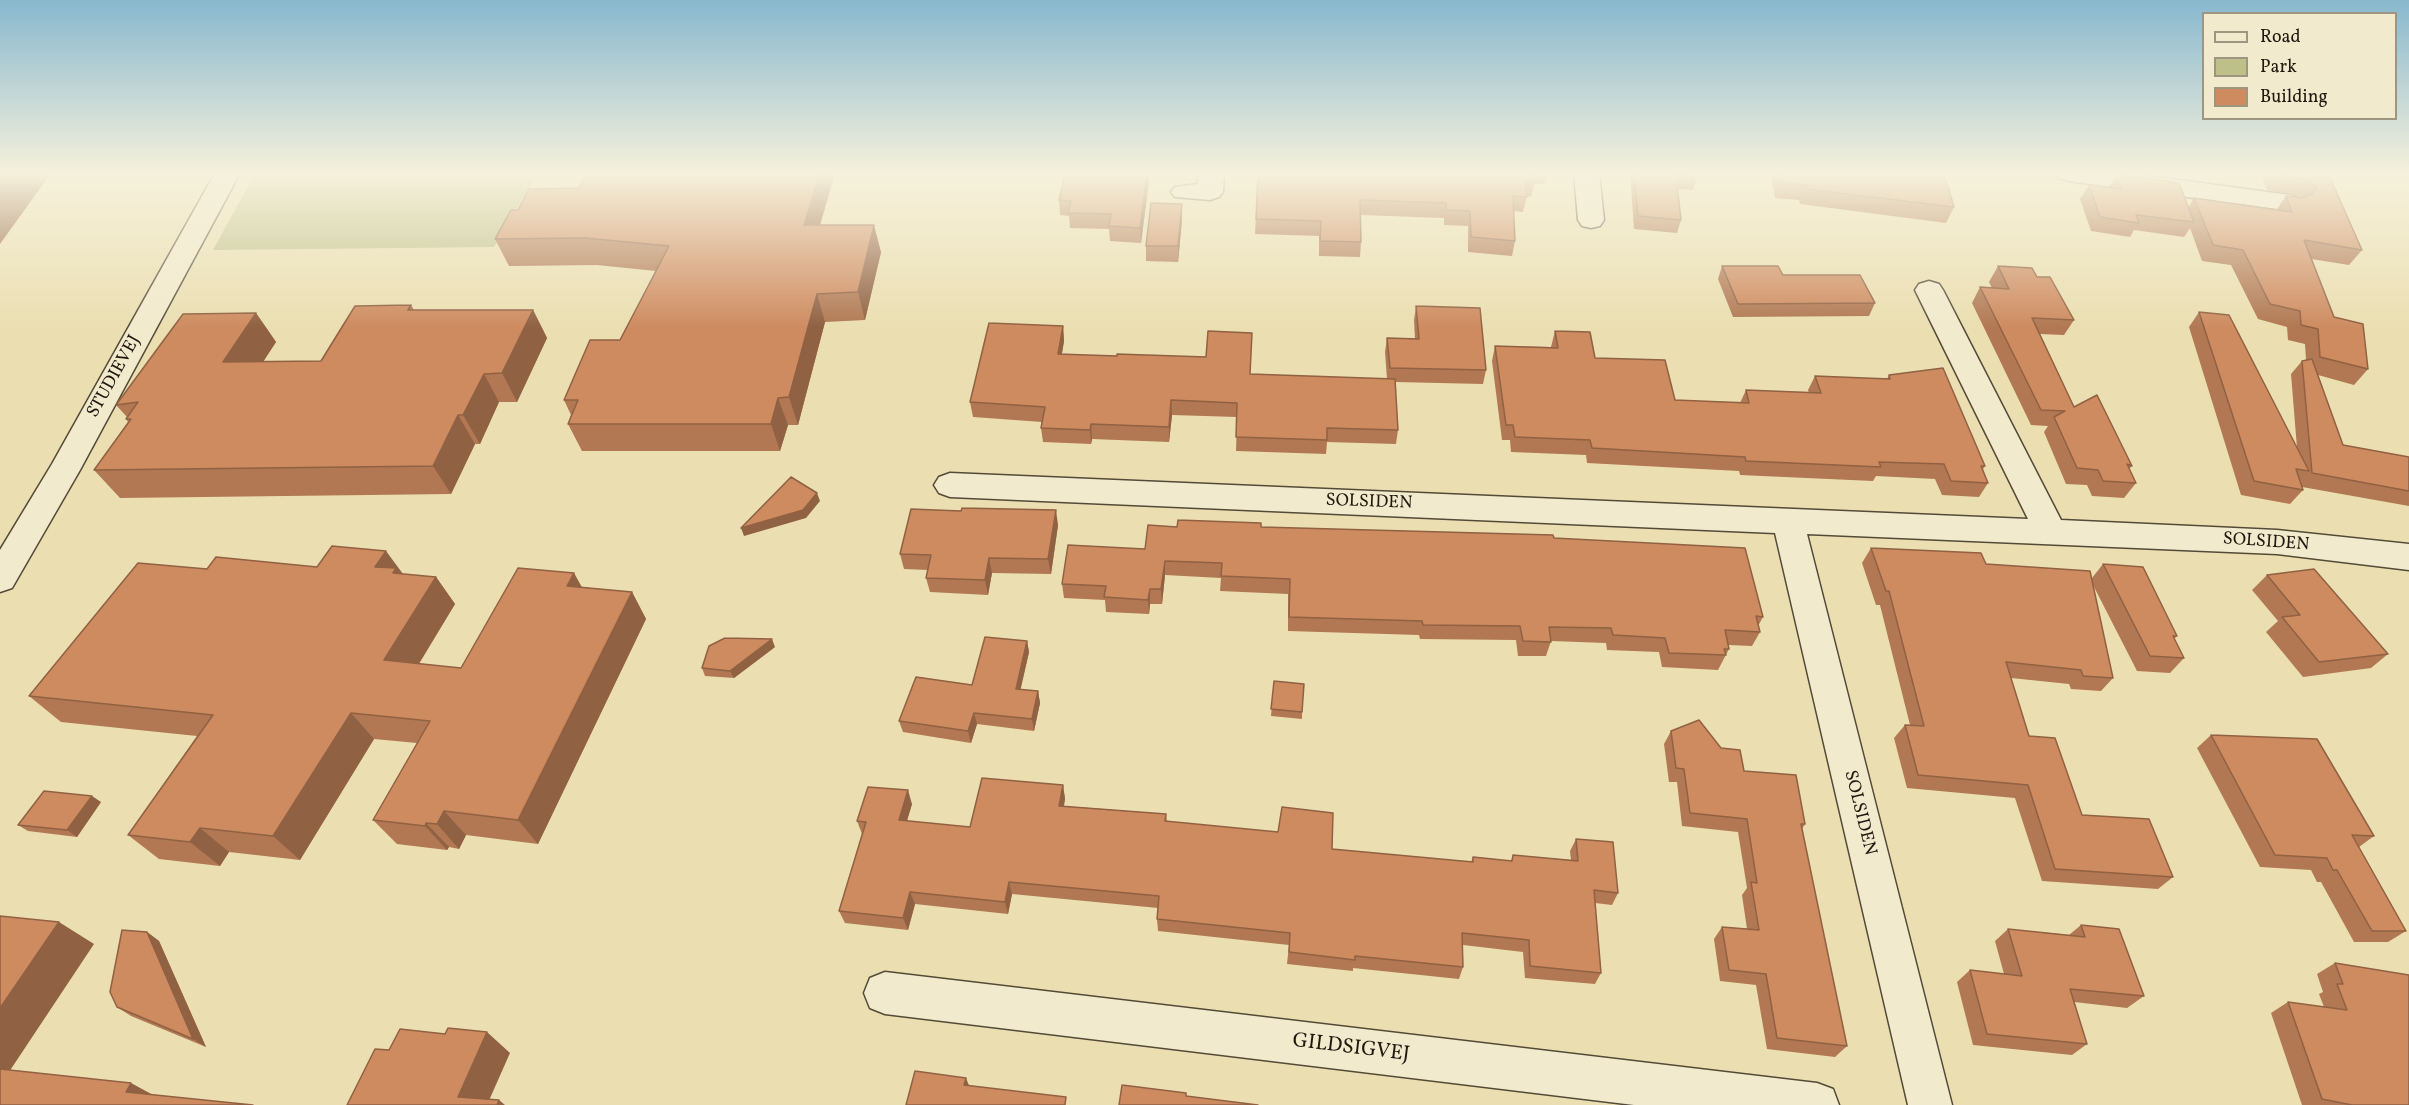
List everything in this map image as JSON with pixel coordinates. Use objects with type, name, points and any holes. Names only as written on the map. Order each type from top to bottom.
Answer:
[{"type":"street","name":"STUDIEVEJ","points":[[0,579],[64,470],[200,225]]},
{"type":"street","points":[[1929,290],[2051,533]]},
{"type":"street","name":"SOLSIDEN","points":[[950,485],[2277,542],[2409,557]]},
{"type":"street","name":"SOLSIDEN","points":[[1788,521],[1930,1105]]},
{"type":"street","name":"GILDSIGVEJ","points":[[885,993],[1816,1105]]},
{"type":"green space","points":[[227,225],[507,225],[494,247],[213,250]]},
{"type":"building","points":[[503,225],[874,225],[858,292],[817,294],[789,397],[778,398],[771,424],[568,424],[578,400],[564,400],[590,340],[620,340],[669,246],[585,238],[495,239]]},
{"type":"building","points":[[1109,225],[1140,225],[1140,228]]},
{"type":"building","points":[[1148,225],[1180,225],[1178,246],[1146,246]]},
{"type":"building","points":[[1321,225],[1361,225],[1361,242],[1320,241]]},
{"type":"building","points":[[1471,225],[1514,225],[1515,241],[1471,237]]},
{"type":"building","points":[[2205,225],[2351,225],[2362,250],[2304,240],[2334,317],[2363,324],[2368,369],[2320,357],[2318,329],[2301,325],[2300,311],[2270,304],[2243,250],[2213,245]]},
{"type":"building","points":[[1722,266],[1778,266],[1783,275],[1860,275],[1875,303],[1738,304]]},
{"type":"building","points":[[1998,266],[2032,268],[2037,277],[2050,277],[2074,320],[2032,318],[2074,407],[2097,395],[2132,466],[2127,464],[2136,483],[2103,481],[2098,470],[2077,468],[2054,417],[2065,411],[2041,410],[1980,287],[2009,289]]},
{"type":"building","points":[[411,305],[408,310],[533,310],[502,373],[484,374],[463,415],[458,415],[433,466],[94,470],[131,419],[126,419],[138,402],[116,405],[183,314],[256,313],[223,362],[321,361],[355,306]]},
{"type":"building","points":[[1416,306],[1480,308],[1486,370],[1390,368],[1387,338],[1419,339]]},
{"type":"building","points":[[2199,312],[2229,315],[2309,471],[2296,469],[2303,490],[2254,481]]},
{"type":"building","points":[[989,323],[1063,326],[1058,354],[1206,357],[1208,331],[1252,333],[1250,374],[1395,379],[1398,430],[1327,428],[1327,440],[1236,437],[1237,403],[1171,400],[1169,427],[1091,424],[1090,430],[1041,428],[1045,407],[970,402]]},
{"type":"building","points":[[1555,331],[1590,332],[1595,358],[1665,360],[1675,400],[1749,403],[1746,390],[1821,393],[1815,376],[1890,379],[1889,375],[1943,368],[1985,466],[1981,466],[1988,483],[1951,481],[1944,464],[1879,462],[1881,467],[1746,461],[1745,457],[1592,448],[1590,440],[1515,437],[1513,425],[1506,425],[1495,346],[1558,348]]},
{"type":"building","points":[[2312,359],[2343,445],[2409,457],[2409,491],[2312,473],[2302,361]]},
{"type":"building","points":[[791,477],[817,493],[803,510],[741,528]]},
{"type":"building","points":[[962,508],[1056,510],[1048,559],[989,558],[985,580],[926,578],[931,555],[900,554],[911,509],[961,511]]},
{"type":"building","points":[[1178,520],[1261,523],[1261,527],[1553,535],[1554,538],[1745,548],[1763,617],[1756,616],[1760,632],[1725,630],[1729,649],[1724,649],[1726,655],[1669,653],[1665,638],[1613,635],[1611,628],[1549,627],[1551,642],[1523,641],[1520,626],[1423,625],[1422,621],[1289,617],[1290,579],[1221,576],[1222,563],[1165,561],[1161,589],[1150,589],[1148,600],[1104,597],[1106,586],[1062,584],[1068,545],[1145,549],[1148,525],[1177,527]]},
{"type":"building","points":[[332,546],[386,551],[375,567],[396,568],[393,573],[436,577],[384,660],[461,668],[518,568],[574,573],[567,586],[632,592],[518,820],[444,811],[437,824],[426,823],[425,826],[373,820],[430,721],[351,713],[273,836],[200,828],[190,842],[128,835],[213,715],[29,696],[138,563],[207,569],[216,557],[317,567]]},
{"type":"building","points":[[1871,548],[1981,553],[1986,564],[2090,571],[2113,678],[2083,676],[2081,670],[2006,662],[2029,736],[2055,738],[2082,815],[2149,819],[2173,877],[2055,869],[2028,785],[1918,775],[1905,725],[1924,726],[1889,591],[1886,591]]},
{"type":"building","points":[[2103,564],[2143,567],[2177,636],[2173,636],[2184,658],[2150,656]]},
{"type":"building","points":[[2314,569],[2388,654],[2319,662],[2282,617],[2300,615],[2267,575]]},
{"type":"building","points":[[985,637],[1027,641],[1016,689],[1038,691],[1032,719],[974,713],[968,731],[899,721],[916,677],[972,685]]},
{"type":"building","points":[[725,638],[772,639],[730,671],[702,668],[709,646]]},
{"type":"building","points":[[1274,681],[1304,684],[1302,712],[1271,709]]},
{"type":"building","points":[[1699,720],[1721,748],[1740,750],[1744,771],[1796,775],[1805,824],[1801,824],[1847,1046],[1777,1038],[1766,974],[1729,970],[1722,927],[1759,930],[1751,882],[1757,883],[1747,819],[1690,813],[1684,769],[1676,768],[1671,731]]},
{"type":"building","points":[[2211,735],[2317,739],[2374,836],[2352,835],[2406,931],[2372,931],[2337,870],[2333,870],[2327,858],[2275,855]]},
{"type":"building","points":[[982,778],[1063,785],[1059,806],[1166,814],[1165,821],[1278,832],[1282,807],[1333,813],[1332,849],[1473,862],[1473,857],[1512,861],[1513,855],[1578,861],[1576,839],[1613,842],[1618,893],[1594,890],[1601,973],[1530,966],[1529,940],[1462,933],[1463,967],[1355,956],[1355,960],[1289,952],[1290,933],[1157,919],[1159,896],[1009,882],[1005,902],[910,892],[903,918],[839,911],[866,822],[857,821],[868,787],[908,790],[899,820],[970,827]]},
{"type":"building","points":[[44,791],[92,796],[67,830],[18,825]]},
{"type":"building","points":[[0,916],[59,922],[0,1008]]},
{"type":"building","points":[[2081,925],[2119,929],[2144,996],[2070,989],[2087,1044],[1987,1034],[1970,970],[2022,976],[2008,929],[2085,937]]},
{"type":"building","points":[[122,930],[147,932],[193,1039],[117,1007],[110,992]]},
{"type":"building","points":[[2335,963],[2409,975],[2409,1105],[2352,1105],[2322,1099],[2288,1002],[2347,1010],[2337,984],[2343,984]]},
{"type":"building","points":[[448,1028],[487,1032],[458,1097],[499,1100],[497,1105],[347,1105],[375,1049],[389,1050],[400,1029],[445,1034]]},
{"type":"building","points":[[0,1069],[131,1083],[126,1092],[253,1105],[0,1105]]},
{"type":"building","points":[[915,1071],[966,1078],[964,1085],[1066,1097],[1065,1105],[906,1105]]},
{"type":"building","points":[[1122,1085],[1186,1093],[1186,1096],[1258,1105],[1119,1105]]}]
